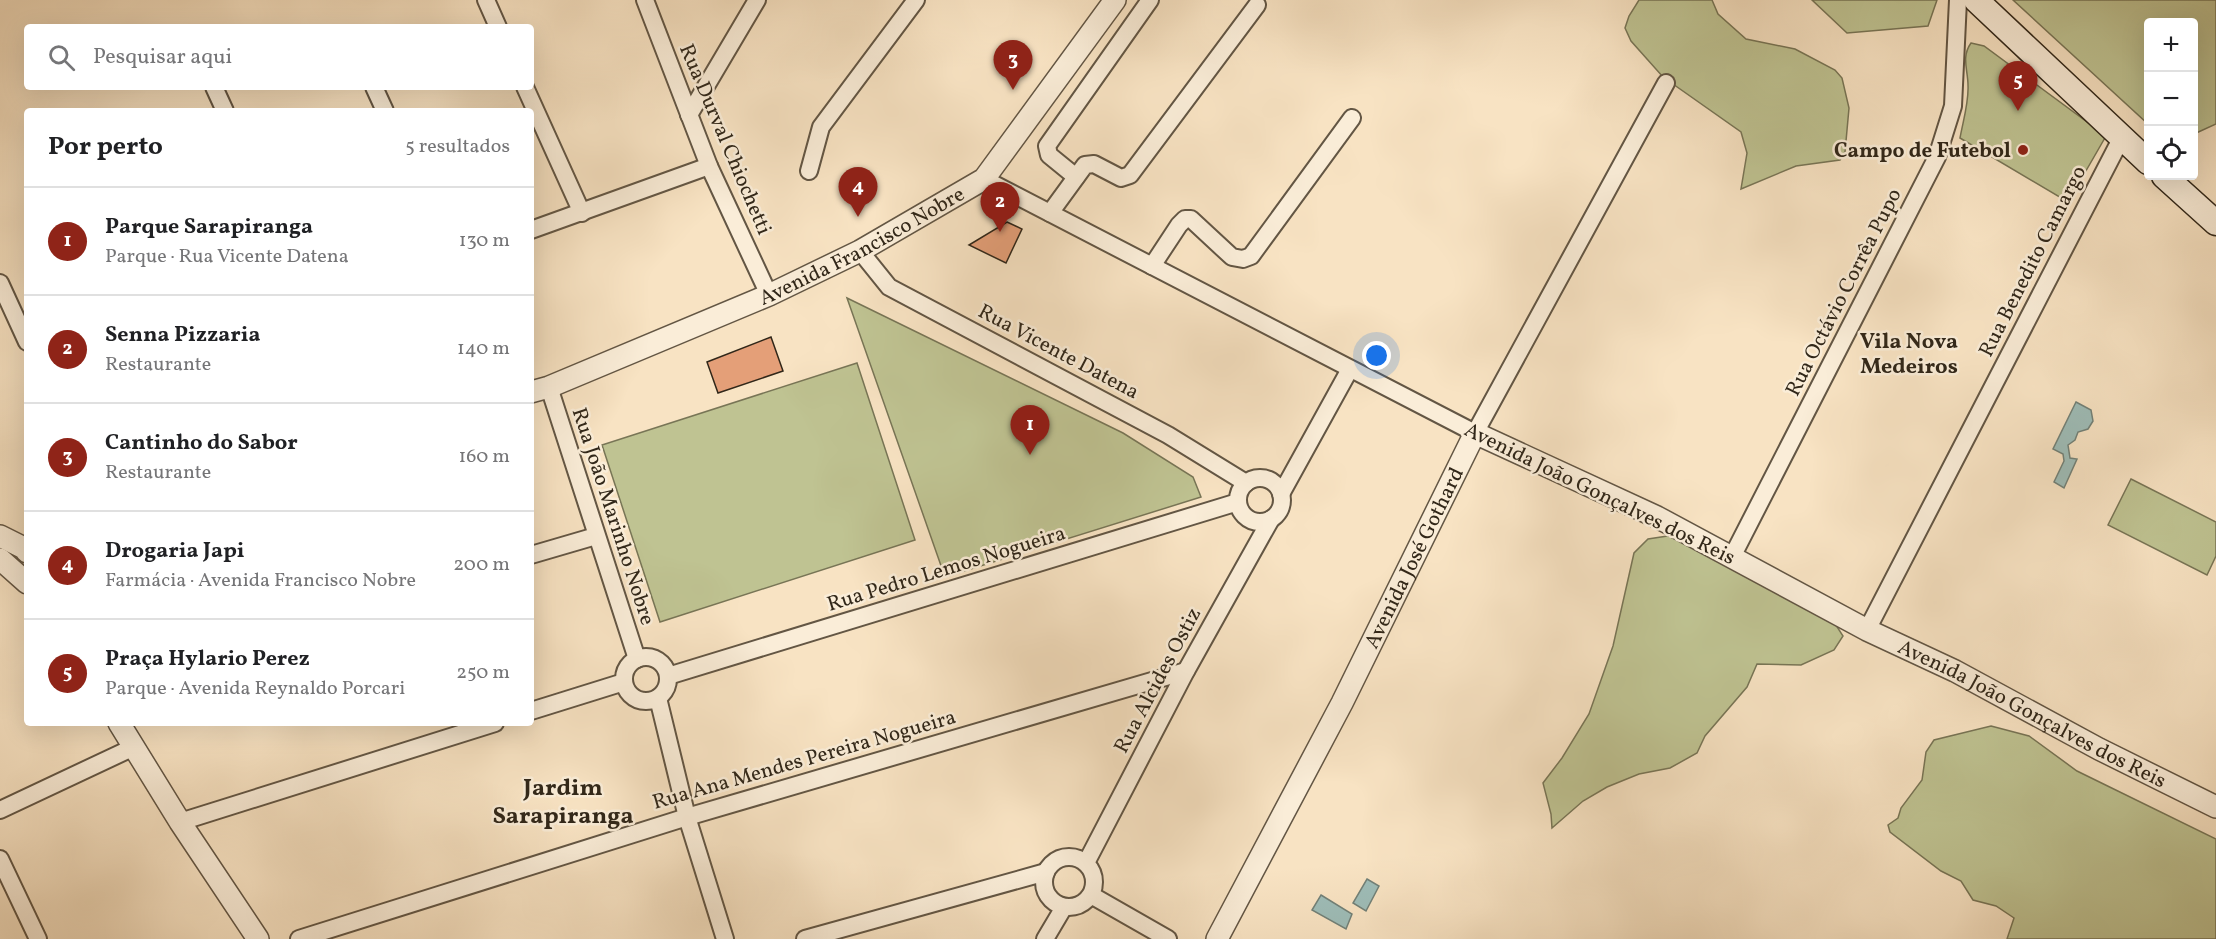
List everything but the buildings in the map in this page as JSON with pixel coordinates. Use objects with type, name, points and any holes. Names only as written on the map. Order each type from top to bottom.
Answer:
[{"type":"main road","points":[[1976,0],[2144,158]]},
{"type":"main road","points":[[2168,180],[2216,223]]},
{"type":"street","points":[[486,0],[497,24]]},
{"type":"street","points":[[689,115],[757,0]]},
{"type":"street","points":[[809,171],[821,128],[916,0]]},
{"type":"street","name":"Avenida Francisco Nobre","points":[[540,390],[769,295],[860,251],[984,179],[1115,0]]},
{"type":"street","points":[[1076,177],[1049,155],[1047,146],[1150,0]]},
{"type":"street","name":"Rua Octávio Corrêa Pupo","points":[[1732,557],[1937,157],[1953,106],[1958,0]]},
{"type":"street","name":"Rua Durval Chiochetti","points":[[648,2],[709,166],[769,295]]},
{"type":"street","points":[[1050,213],[1085,165],[1094,164],[1121,178],[1130,175],[1257,5]]},
{"type":"street","name":"Avenida José Gothard","points":[[1217,939],[1342,703],[1475,433],[1666,83]]},
{"type":"street","points":[[215,90],[224,108]]},
{"type":"street","points":[[375,90],[384,108]]},
{"type":"street","points":[[526,90],[582,213]]},
{"type":"street","points":[[1152,266],[1185,219],[1191,219],[1232,256],[1243,259],[1251,256],[1352,118]]},
{"type":"street","name":"Rua Benedito Camargo","points":[[1867,630],[2122,137]]},
{"type":"street","points":[[534,229],[709,166]]},
{"type":"street","name":"Avenida João Gonçalves dos Reis","points":[[984,179],[1475,433],[1657,517],[1867,630],[1955,671],[2099,749],[2216,807]]},
{"type":"street","name":"Rua Vicente Datena","points":[[860,251],[889,287],[1168,435],[1246,483]]},
{"type":"street","points":[[0,283],[24,335]]},
{"type":"street","points":[[1281,494],[1350,369]]},
{"type":"street","name":"Rua João Marinho Nobre","points":[[540,390],[597,536],[637,658]]},
{"type":"street","points":[[1259,477],[1267,478],[1278,487],[1281,494],[1281,508],[1271,519],[1264,522],[1250,520],[1244,515],[1238,502],[1241,488],[1259,477]]},
{"type":"street","name":"Rua Pedro Lemos Nogueira","points":[[668,676],[1238,502]]},
{"type":"street","name":"Rua Alcides Ostiz","points":[[1086,863],[1186,671],[1271,519]]},
{"type":"street","points":[[0,536],[24,548]]},
{"type":"street","points":[[534,554],[597,536]]},
{"type":"street","points":[[24,550],[1,559],[24,580]]},
{"type":"street","points":[[651,657],[658,660],[664,666],[668,676],[667,687],[658,698],[651,701],[636,699],[630,695],[624,682],[627,668],[637,658],[651,657]]},
{"type":"street","name":"Rua Ana Mendes Pereira Nogueira","points":[[299,939],[687,817],[1186,671]]},
{"type":"street","points":[[534,710],[624,682]]},
{"type":"street","points":[[658,698],[687,817],[725,939]]},
{"type":"street","points":[[121,726],[252,938]]},
{"type":"street","points":[[180,822],[485,726]]},
{"type":"street","points":[[0,810],[134,747]]},
{"type":"street","points":[[1063,857],[1079,859],[1086,863],[1094,878],[1091,895],[1079,905],[1064,907],[1049,897],[1044,881],[1050,866],[1063,857]]},
{"type":"street","points":[[0,859],[38,939]]},
{"type":"street","points":[[805,939],[1046,872]]},
{"type":"street","points":[[1091,895],[1168,939]]},
{"type":"street","points":[[1045,939],[1064,907]]},
{"type":"green space","points":[[1639,0],[1712,0],[1718,14],[1746,39],[1795,49],[1835,70],[1842,78],[1849,108],[1845,152],[1840,160],[1796,166],[1741,189],[1747,153],[1741,132],[1663,77],[1631,41],[1625,28]]},
{"type":"green space","points":[[1812,0],[1937,0],[1928,26],[1847,33]]},
{"type":"green space","points":[[2013,0],[2216,0],[2216,124],[2198,132],[2198,18],[2144,18],[2144,120]]},
{"type":"green space","points":[[1971,43],[1984,46],[2106,136],[2068,202],[1960,138],[1968,91],[1966,53]]},
{"type":"green space","points":[[847,298],[1123,433],[1193,477],[1201,497],[945,577]]},
{"type":"green space","points":[[857,363],[915,540],[660,622],[602,445]]},
{"type":"green space","points":[[2131,479],[2216,522],[2216,556],[2207,575],[2108,525]]},
{"type":"green space","points":[[1674,535],[1834,622],[1843,636],[1834,650],[1801,665],[1757,664],[1747,687],[1705,736],[1697,753],[1670,768],[1639,774],[1607,787],[1583,801],[1552,828],[1543,783],[1562,758],[1589,714],[1613,646],[1634,553],[1648,539]]},
{"type":"green space","points":[[1991,726],[2029,736],[2077,771],[2216,839],[2216,939],[2007,939],[2014,918],[1996,906],[1973,900],[1961,881],[1941,871],[1890,832],[1888,825],[1898,818],[1901,808],[1922,780],[1926,752],[1934,740]]},
{"type":"water","points":[[2076,402],[2091,410],[2093,421],[2088,429],[2078,432],[2075,440],[2068,445],[2070,458],[2077,459],[2064,488],[2054,482],[2064,461],[2063,454],[2053,449]]},
{"type":"water","points":[[1367,879],[1379,886],[1366,911],[1353,903]]},
{"type":"water","points":[[1321,895],[1352,914],[1346,929],[1312,910]]},
{"type":"place","name":"Cantinho do Sabor","points":[[1013,90]]},
{"type":"place","name":"Praça Hylario Perez","points":[[2018,111]]},
{"type":"place","name":"Campo de Futebol","points":[[2023,150]]},
{"type":"place","name":"Drogaria Japi","points":[[858,217]]},
{"type":"place","name":"Senna Pizzaria","points":[[1000,232]]},
{"type":"place","name":"Parque Sarapiranga","points":[[1030,455]]},
{"type":"district","name":"Vila Nova Medeiros","points":[[1909,352]]},
{"type":"district","name":"Jardim Sarapiranga","points":[[563,801]]}]
